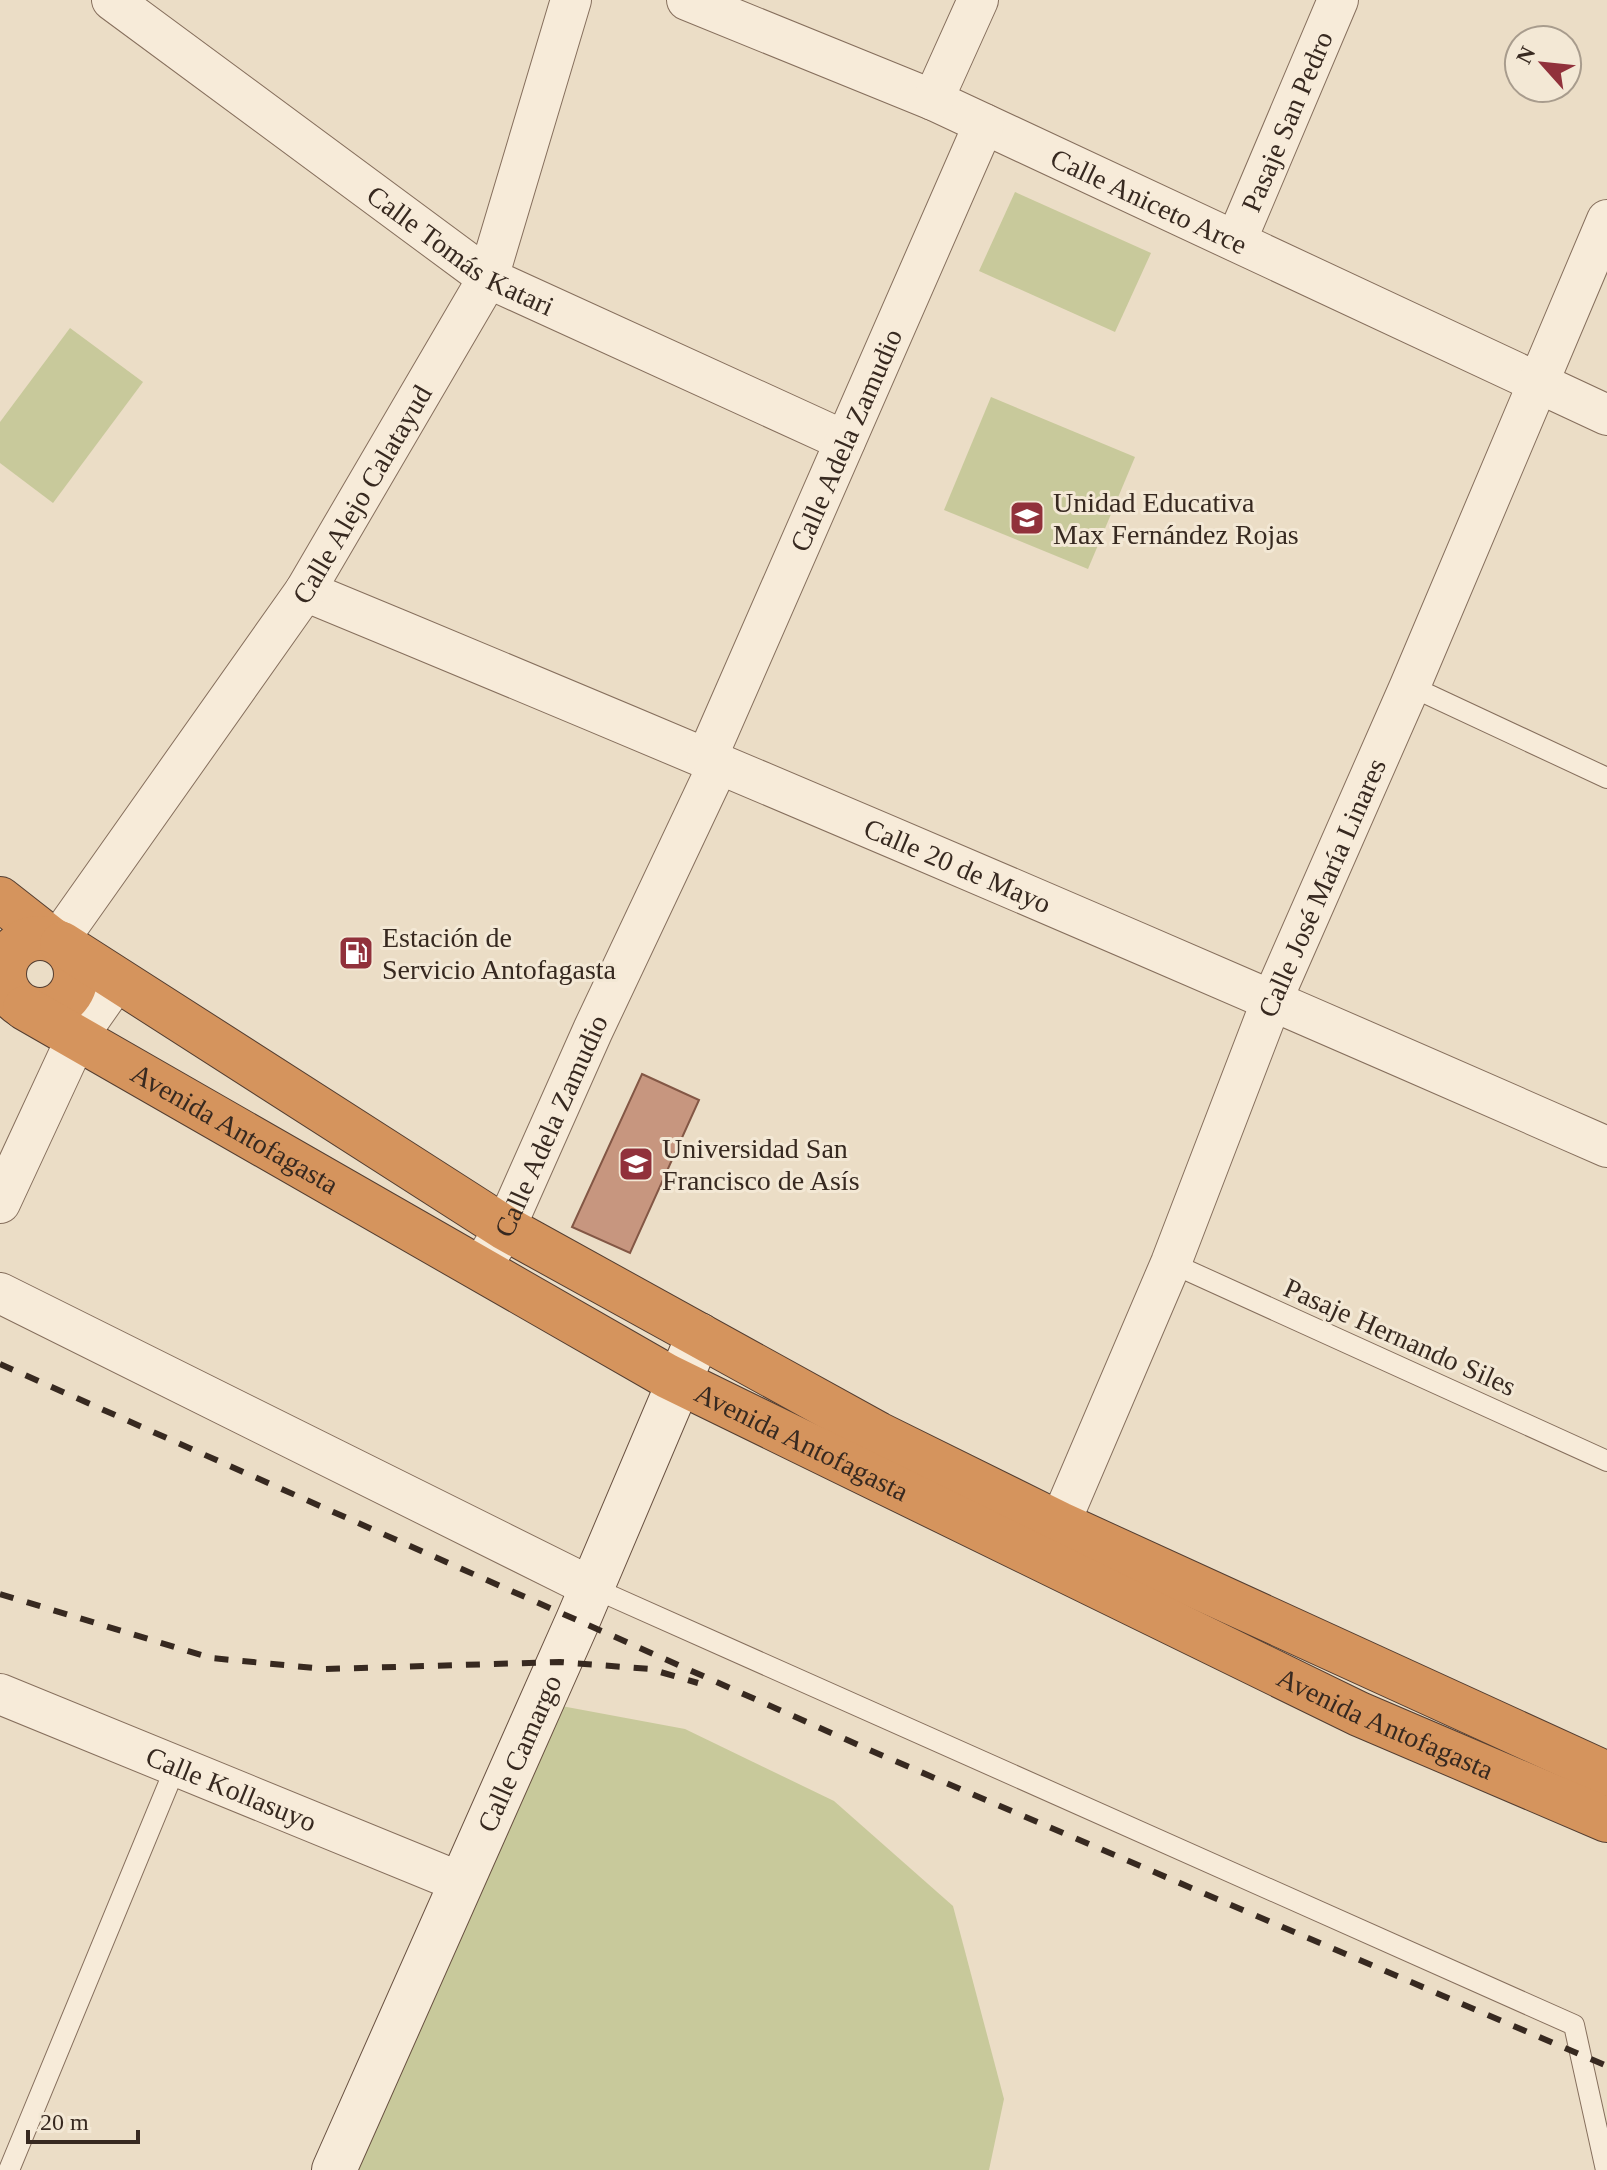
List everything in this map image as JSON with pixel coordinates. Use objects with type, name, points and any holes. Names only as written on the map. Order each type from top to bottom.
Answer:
[{"type":"highway","name":"Avenida Antofagasta","points":[[0,899],[57,942],[505,1228],[878,1434],[1052,1542]]},
{"type":"highway","points":[[13,1000],[37,1011],[49,1010],[69,998],[77,976],[76,964],[57,942]]},
{"type":"highway","name":"Avenida Antofagasta","points":[[13,1000],[678,1382],[1052,1542],[1600,1784]]},
{"type":"main road","name":"Calle Camargo","points":[[334,2170],[699,1335]]},
{"type":"street","name":"Calle Tomás Katari","points":[[112,0],[488,278],[845,441]]},
{"type":"street","name":"Calle Alejo Calatayud","points":[[57,942],[305,591],[488,278],[571,0]]},
{"type":"street","name":"Calle Aniceto Arce","points":[[687,0],[933,100],[1607,415]]},
{"type":"street","points":[[933,100],[978,0]]},
{"type":"street","name":"Pasaje San Pedro","points":[[1236,241],[1338,0]]},
{"type":"street","name":"Calle Adela Zamudio","points":[[480,1269],[505,1228],[713,760],[845,441],[984,124]]},
{"type":"street","name":"Calle José María Linares","points":[[1052,1542],[1171,1263],[1272,1000],[1410,686],[1607,220]]},
{"type":"street","name":"Calle 20 de Mayo","points":[[305,591],[713,760],[1607,1147]]},
{"type":"street","points":[[0,1203],[77,1037],[117,980]]},
{"type":"street","points":[[0,1293],[591,1587]]},
{"type":"street","name":"Calle Kollasuyo","points":[[0,1694],[462,1883]]},
{"type":"lane","points":[[1410,686],[1607,778]]},
{"type":"lane","name":"Pasaje Hernando Siles","points":[[1171,1263],[1607,1461]]},
{"type":"lane","points":[[591,1587],[1574,2025],[1606,2170]]},
{"type":"lane","points":[[9,2170],[176,1766]]},
{"type":"green space","points":[[1015,192],[1151,253],[1115,332],[979,271]]},
{"type":"green space","points":[[70,328],[143,382],[53,503],[0,463],[0,422]]},
{"type":"green space","points":[[991,397],[1135,457],[1088,569],[944,510]]},
{"type":"green space","points":[[556,1705],[685,1729],[834,1801],[953,1906],[1004,2099],[989,2170],[355,2170]]},
{"type":"building","name":"Universidad San Francisco de Asís","points":[[642,1074],[699,1100],[630,1253],[572,1227]]},
{"type":"railway","points":[[0,1364],[881,1755],[1607,2066]]},
{"type":"railway","points":[[0,1594],[211,1658],[325,1669],[560,1662],[650,1669],[698,1683]]},
{"type":"place","name":"Unidad Educativa Max Fernández Rojas","points":[[1027,518]]},
{"type":"place","name":"Estación de Servicio Antofagasta","points":[[356,953]]},
{"type":"place","name":"Universidad San Francisco de Asís","points":[[636,1164]]}]
